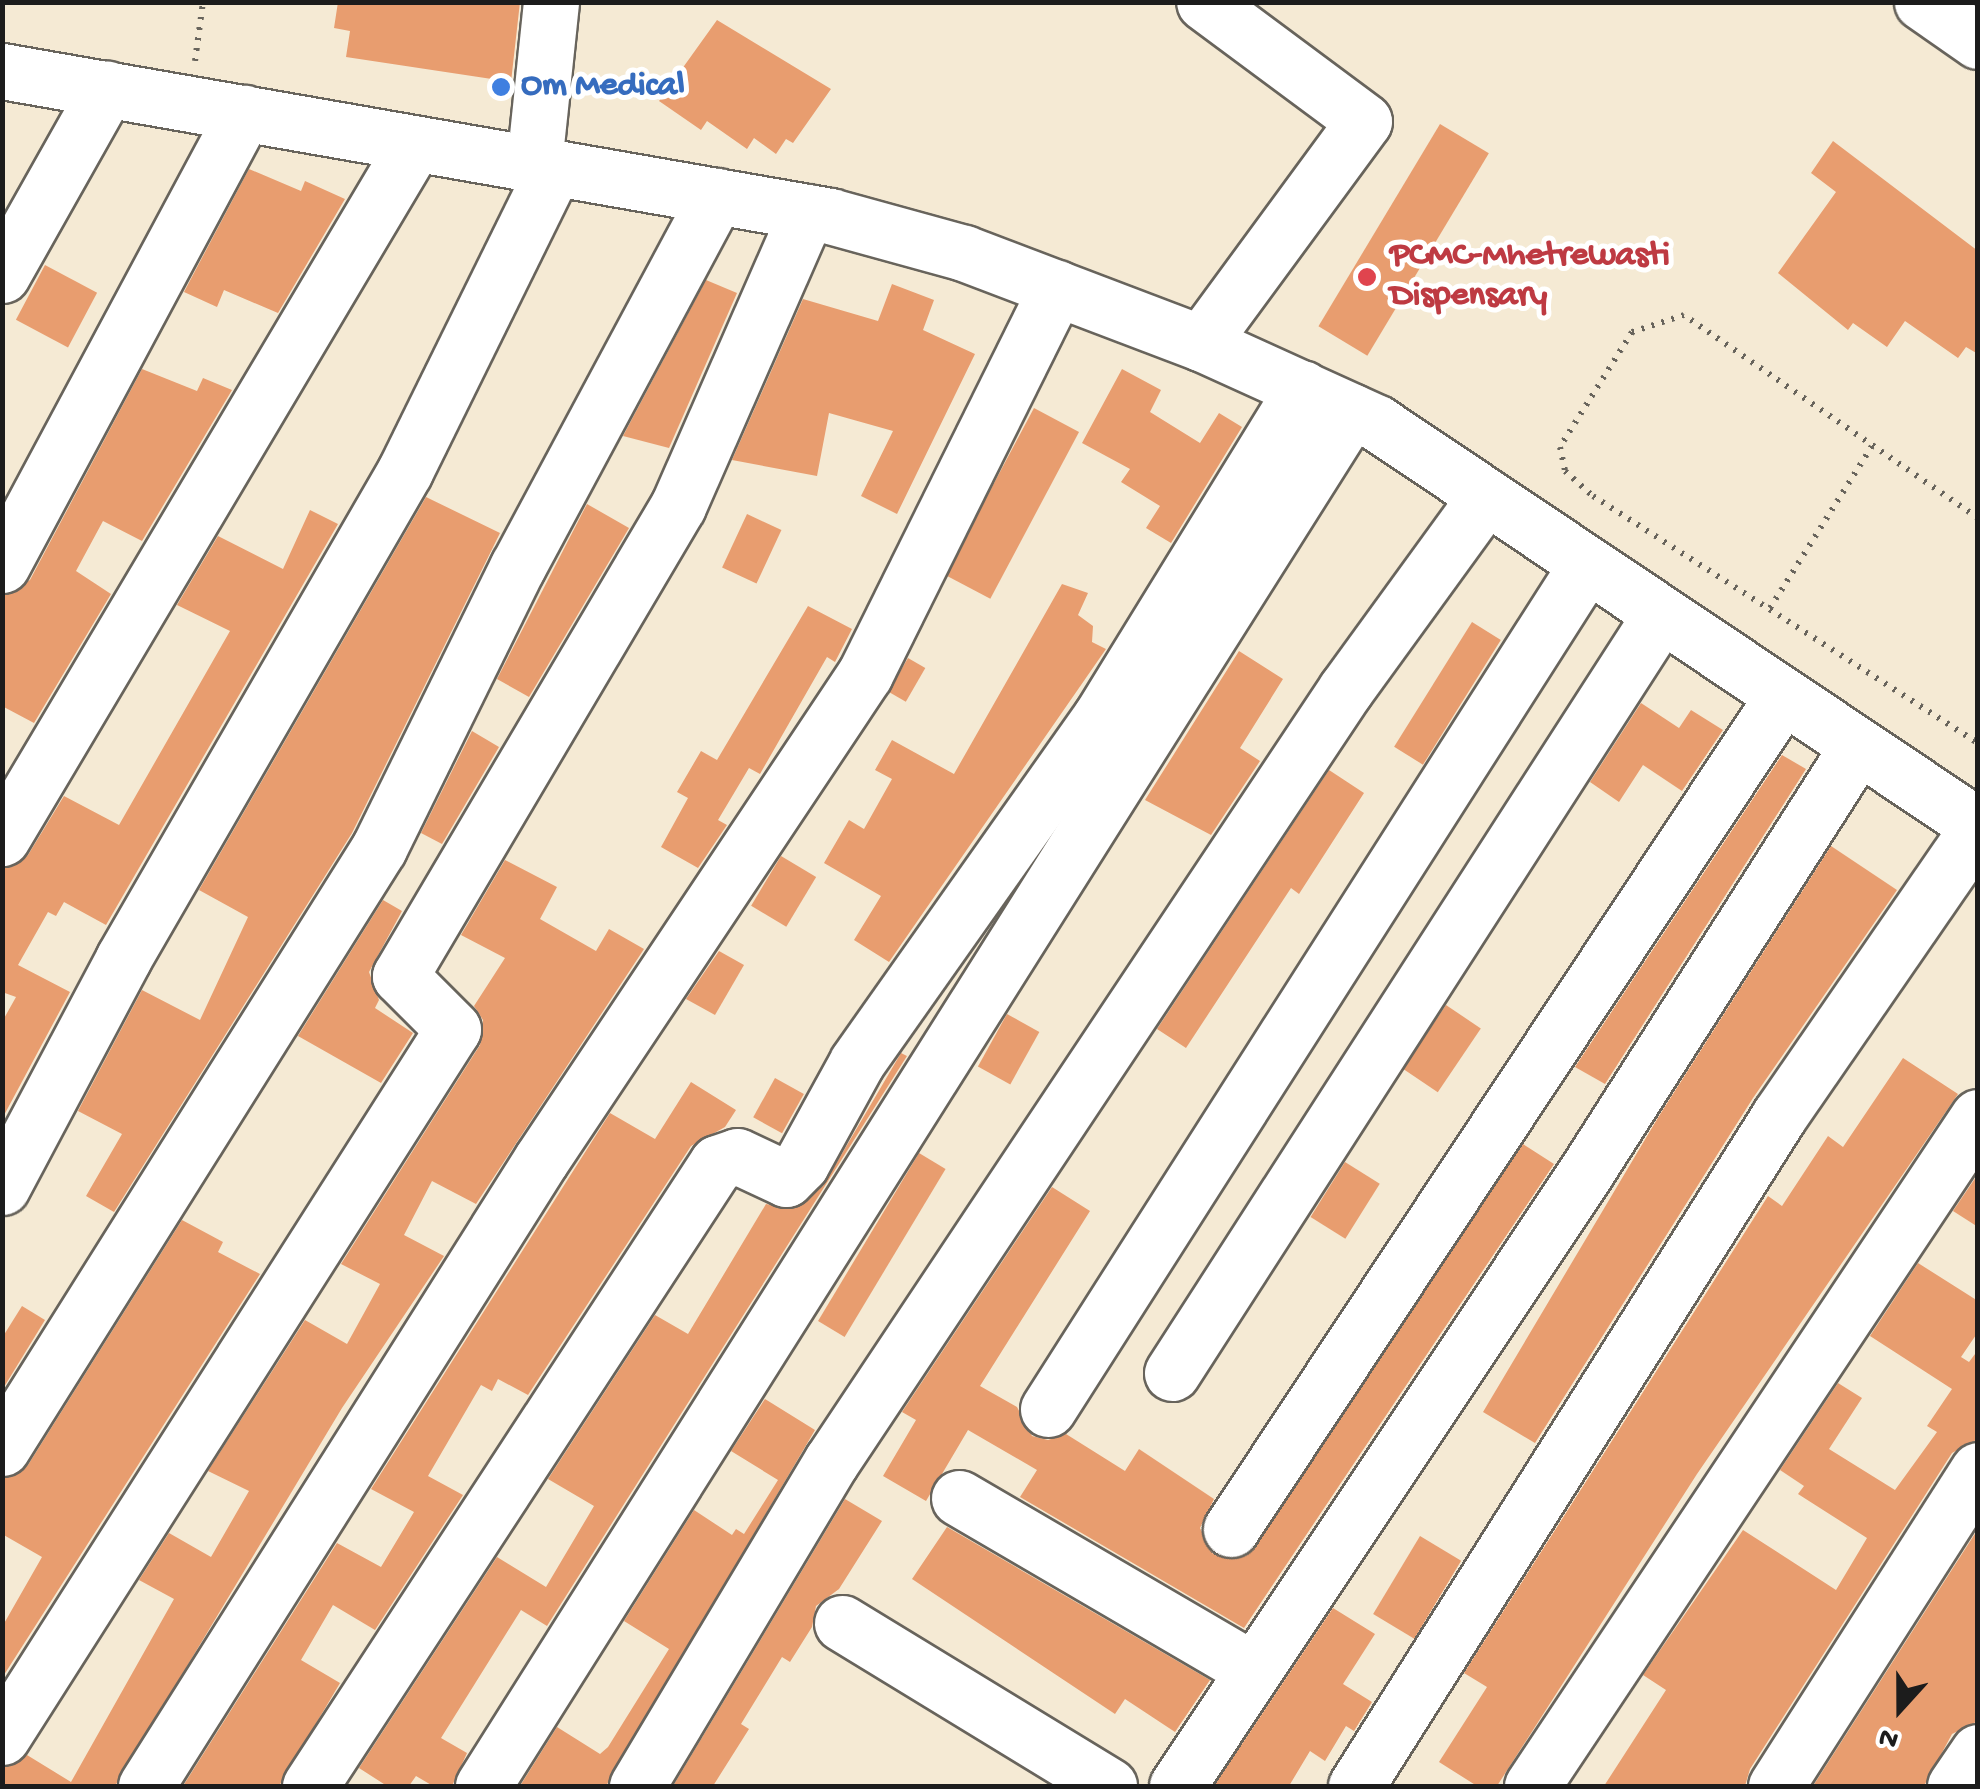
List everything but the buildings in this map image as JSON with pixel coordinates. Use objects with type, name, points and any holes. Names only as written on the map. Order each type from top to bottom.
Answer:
[{"type":"street","points":[[2,1187],[123,959],[405,471],[544,166],[551,2]]},
{"type":"street","points":[[1201,343],[1364,121],[1204,2]]},
{"type":"street","points":[[1922,2],[1978,41]]},
{"type":"street","points":[[2,71],[807,212],[964,253],[1201,343],[1352,411],[1486,496],[1978,827],[1779,1116],[1356,1786]]},
{"type":"street","points":[[2,275],[107,90]]},
{"type":"street","points":[[2,565],[244,113]]},
{"type":"street","points":[[2,838],[415,144]]},
{"type":"street","points":[[2,1448],[380,848],[518,566],[716,196]]},
{"type":"street","points":[[2,1737],[453,1029],[400,976],[678,506],[807,212]]},
{"type":"street","points":[[146,1786],[541,1160],[865,674],[1057,288]]},
{"type":"street","points":[[310,1786],[717,1163],[736,1156],[786,1179],[801,1164],[857,1062],[1100,718],[1303,388]]},
{"type":"street","points":[[482,1786],[1352,411]]},
{"type":"street","points":[[637,1786],[831,1462],[1346,689],[1486,496]]},
{"type":"street","points":[[1048,1409],[1587,564]]},
{"type":"street","points":[[1172,1373],[1661,614]]},
{"type":"street","points":[[1231,1528],[1783,696]]},
{"type":"street","points":[[1177,1786],[1586,1172],[1858,746]]},
{"type":"street","points":[[1532,1786],[1978,1117]]},
{"type":"street","points":[[1776,1786],[1978,1470]]},
{"type":"street","points":[[959,1498],[1252,1669]]},
{"type":"street","points":[[842,1623],[1109,1786]]},
{"type":"street","points":[[1955,1786],[1978,1752]]},
{"type":"path","points":[[188,104],[204,2]]},
{"type":"path","points":[[1978,518],[1684,315],[1632,332],[1560,447],[1565,472],[1978,743]]},
{"type":"path","points":[[1770,608],[1872,446]]},
{"type":"place","name":"Om Medical","points":[[501,87]]},
{"type":"place","name":"PCMC-Mhetrewasti Dispensary","points":[[1367,277]]}]
